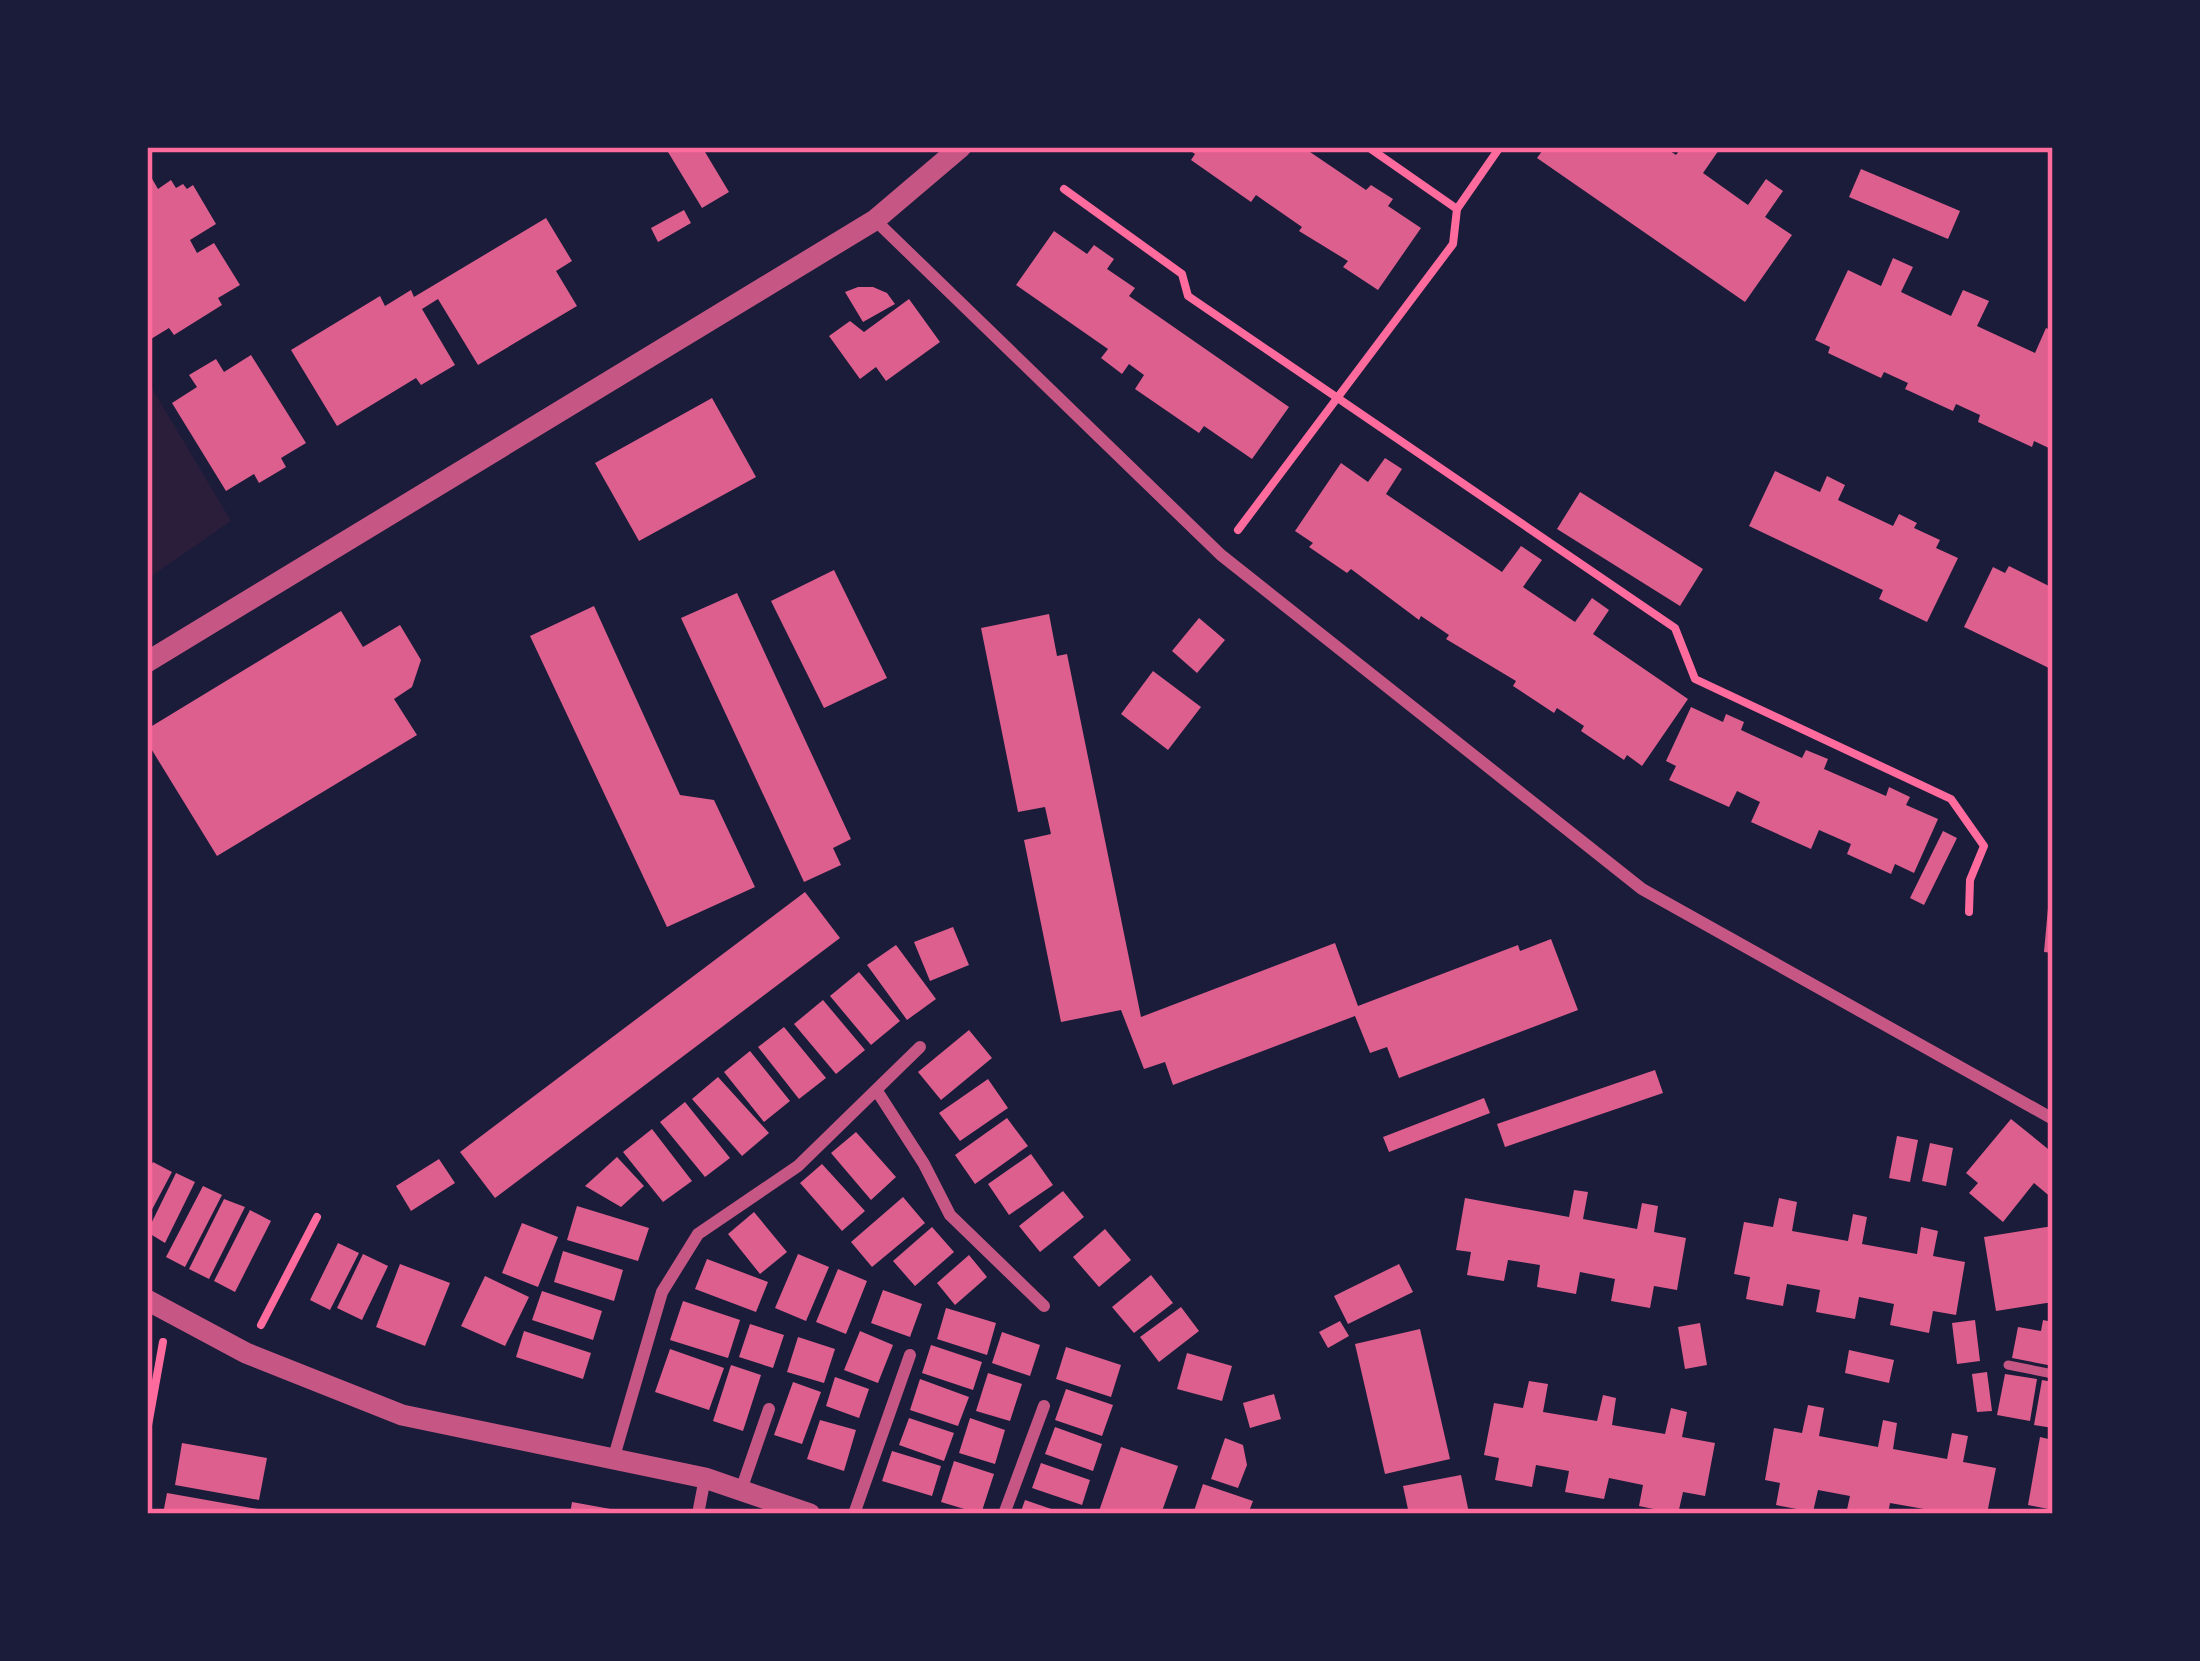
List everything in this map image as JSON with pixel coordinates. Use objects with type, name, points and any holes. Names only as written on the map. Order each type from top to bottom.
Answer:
[{"type":"street","points":[[147,662],[875,220],[961,147]]},
{"type":"street","points":[[875,220],[1220,555],[1642,889],[2053,1119]]},
{"type":"street","points":[[614,1460],[662,1292],[698,1234],[798,1166],[920,1047]]},
{"type":"street","points":[[877,1091],[950,1215],[1044,1306]]},
{"type":"street","points":[[147,1300],[246,1353],[401,1415],[705,1478],[810,1514]]},
{"type":"street","points":[[854,1514],[910,1355]]},
{"type":"street","points":[[1004,1514],[1044,1406]]},
{"type":"street","points":[[740,1490],[769,1408]]},
{"type":"street","points":[[698,1514],[705,1478]]},
{"type":"lane","points":[[2008,1365],[2053,1374]]},
{"type":"path","points":[[1368,147],[1457,209]]},
{"type":"path","points":[[1238,530],[1453,244],[1457,209],[1500,147]]},
{"type":"path","points":[[1064,189],[1182,274],[1188,296],[1675,628],[1695,679],[1951,799],[1984,846],[1970,880],[1969,912]]},
{"type":"path","points":[[261,1325],[317,1217]]},
{"type":"path","points":[[147,1432],[163,1342]]},
{"type":"shaded area","points":[[147,380],[231,521],[147,579]]},
{"type":"building","points":[[677,147],[702,147],[729,192],[702,208],[668,152]]},
{"type":"building","points":[[1185,147],[1313,147],[1310,152],[1366,190],[1371,185],[1393,199],[1388,206],[1421,228],[1378,290],[1343,267],[1348,261],[1299,231],[1302,227],[1256,195],[1251,202],[1191,160],[1195,154]]},
{"type":"building","points":[[1545,147],[1664,147],[1676,155],[1682,147],[1721,147],[1703,173],[1748,205],[1766,179],[1783,191],[1765,217],[1792,235],[1745,302],[1537,158]]},
{"type":"building","points":[[1861,169],[1960,211],[1948,239],[1849,197]]},
{"type":"building","points":[[147,170],[158,189],[171,180],[176,188],[193,185],[216,224],[190,240],[197,253],[214,243],[240,285],[218,298],[222,305],[174,335],[169,328],[151,339],[147,332]]},
{"type":"building","points":[[684,210],[691,223],[658,242],[651,228]]},
{"type":"building","points":[[546,218],[572,261],[556,271],[577,306],[478,365],[438,299],[422,309],[455,365],[421,385],[416,378],[337,426],[291,350],[380,296],[385,306],[411,290],[414,297]]},
{"type":"building","points":[[1054,231],[1087,254],[1094,245],[1114,259],[1107,269],[1135,288],[1129,296],[1289,407],[1252,459],[1204,426],[1199,433],[1135,389],[1144,375],[1129,364],[1122,374],[1101,358],[1108,349],[1016,285]]},
{"type":"building","points":[[1893,258],[1913,267],[1901,292],[1951,316],[1963,290],[1989,301],[1977,326],[2035,353],[2046,328],[2053,331],[2053,450],[2034,441],[2032,447],[1978,422],[1980,415],[1956,404],[1953,411],[1905,389],[1908,383],[1884,372],[1881,378],[1828,353],[1830,347],[1815,340],[1848,270],[1881,286]]},
{"type":"building","points":[[858,287],[887,293],[895,304],[863,322],[845,292]]},
{"type":"building","points":[[909,299],[940,342],[886,381],[876,367],[860,379],[829,336],[850,321],[864,332]]},
{"type":"building","points":[[251,355],[306,443],[281,458],[286,467],[259,483],[254,474],[226,491],[172,403],[197,387],[189,375],[216,359],[224,372]]},
{"type":"building","points":[[712,398],[756,477],[639,541],[595,463]]},
{"type":"building","points":[[1385,458],[1402,469],[1386,494],[1502,572],[1521,546],[1542,560],[1523,587],[1575,622],[1592,598],[1609,610],[1593,634],[1688,699],[1642,766],[1627,755],[1624,760],[1581,731],[1584,726],[1557,708],[1554,713],[1513,686],[1516,681],[1446,639],[1449,635],[1421,616],[1419,620],[1351,569],[1347,573],[1309,547],[1313,543],[1295,531],[1341,463],[1368,482]]},
{"type":"building","points":[[1775,471],[1820,492],[1827,476],[1845,485],[1838,500],[1893,526],[1899,514],[1917,523],[1914,528],[1940,540],[1936,548],[1958,558],[1927,622],[1879,599],[1883,590],[1749,526]]},
{"type":"building","points":[[1580,492],[1703,569],[1680,606],[1557,529]]},
{"type":"building","points":[[2009,566],[2053,588],[2053,670],[1964,627],[1993,567],[2005,573]]},
{"type":"building","points":[[834,570],[887,678],[824,708],[771,601]]},
{"type":"building","points":[[737,593],[851,839],[833,848],[841,865],[804,882],[681,618]]},
{"type":"building","points":[[594,606],[680,795],[714,800],[755,887],[667,927],[530,636]]},
{"type":"building","points":[[341,611],[363,647],[400,625],[421,660],[412,687],[394,699],[417,735],[217,856],[147,742],[147,729]]},
{"type":"building","points":[[1049,614],[1057,656],[1067,654],[1141,1017],[1335,943],[1358,1006],[1518,945],[1520,951],[1551,939],[1578,1010],[1399,1078],[1387,1047],[1370,1053],[1355,1016],[1173,1085],[1165,1062],[1144,1069],[1121,1010],[1061,1022],[1024,840],[1051,834],[1045,807],[1018,812],[981,628]]},
{"type":"building","points":[[1199,618],[1225,640],[1197,673],[1172,651]]},
{"type":"building","points":[[1153,671],[1201,707],[1168,750],[1121,714]]},
{"type":"building","points":[[1691,707],[1723,722],[1726,714],[1744,722],[1741,730],[1802,758],[1806,750],[1828,759],[1824,769],[1886,796],[1889,787],[1910,797],[1906,805],[1938,819],[1914,873],[1895,864],[1891,874],[1847,854],[1851,844],[1819,830],[1811,849],[1751,822],[1760,802],[1737,791],[1729,807],[1669,780],[1676,766],[1666,761]]},
{"type":"building","points":[[1943,831],[1957,838],[1924,905],[1910,898]]},
{"type":"building","points":[[2053,886],[2053,953],[2044,952]]},
{"type":"building","points":[[805,892],[840,938],[495,1198],[460,1152]]},
{"type":"building","points":[[953,927],[969,965],[930,981],[914,942]]},
{"type":"building","points":[[896,945],[936,999],[907,1020],[867,965]]},
{"type":"building","points":[[859,972],[900,1021],[871,1045],[830,996]]},
{"type":"building","points":[[823,1000],[865,1050],[836,1074],[794,1024]]},
{"type":"building","points":[[784,1027],[826,1078],[799,1099],[758,1047]]},
{"type":"building","points":[[969,1030],[992,1058],[941,1100],[918,1072]]},
{"type":"building","points":[[750,1051],[790,1101],[764,1122],[724,1072]]},
{"type":"building","points":[[1655,1070],[1663,1093],[1505,1147],[1497,1124]]},
{"type":"building","points":[[718,1077],[769,1133],[742,1156],[692,1099]]},
{"type":"building","points":[[988,1079],[1008,1108],[960,1141],[939,1113]]},
{"type":"building","points":[[1484,1098],[1490,1113],[1389,1152],[1383,1137]]},
{"type":"building","points":[[685,1102],[730,1158],[705,1177],[660,1122]]},
{"type":"building","points":[[1007,1118],[1028,1146],[975,1184],[955,1155]]},
{"type":"building","points":[[2011,1119],[2053,1153],[2053,1199],[2034,1183],[2003,1222],[1969,1193],[1978,1183],[1966,1173]]},
{"type":"building","points":[[652,1129],[692,1181],[663,1202],[623,1152]]},
{"type":"building","points":[[856,1132],[896,1177],[871,1200],[831,1153]]},
{"type":"building","points":[[1897,1136],[1918,1140],[1910,1182],[1889,1178]]},
{"type":"building","points":[[1930,1143],[1953,1148],[1946,1186],[1922,1181]]},
{"type":"building","points":[[1031,1154],[1053,1185],[1009,1215],[988,1184]]},
{"type":"building","points":[[617,1157],[644,1186],[621,1207],[585,1186]]},
{"type":"building","points":[[439,1159],[455,1183],[411,1211],[396,1186]]},
{"type":"building","points":[[153,1162],[172,1172],[147,1219],[147,1173]]},
{"type":"building","points":[[822,1164],[865,1211],[842,1231],[800,1183]]},
{"type":"building","points":[[176,1173],[195,1182],[165,1243],[147,1232]]},
{"type":"building","points":[[203,1186],[222,1195],[185,1267],[166,1257]]},
{"type":"building","points":[[1574,1190],[1588,1192],[1583,1219],[1637,1229],[1642,1203],[1658,1206],[1654,1232],[1686,1238],[1677,1290],[1654,1286],[1650,1308],[1611,1301],[1615,1279],[1580,1272],[1576,1294],[1537,1287],[1540,1265],[1508,1260],[1504,1281],[1467,1275],[1471,1252],[1456,1250],[1465,1198],[1569,1217]]},
{"type":"building","points":[[1063,1191],[1084,1217],[1040,1252],[1019,1226]]},
{"type":"building","points":[[903,1197],[925,1223],[872,1267],[851,1242]]},
{"type":"building","points":[[1779,1198],[1797,1202],[1792,1231],[1848,1241],[1853,1214],[1867,1217],[1862,1244],[1917,1254],[1921,1227],[1938,1231],[1933,1256],[1965,1262],[1956,1315],[1933,1311],[1929,1333],[1890,1325],[1894,1304],[1859,1297],[1855,1319],[1816,1312],[1820,1290],[1787,1284],[1783,1306],[1746,1299],[1750,1277],[1734,1274],[1744,1222],[1773,1227]]},
{"type":"building","points":[[224,1199],[245,1207],[209,1279],[189,1269]]},
{"type":"building","points":[[577,1206],[649,1228],[638,1261],[567,1240]]},
{"type":"building","points":[[250,1210],[271,1221],[235,1292],[214,1281]]},
{"type":"building","points":[[754,1212],[787,1252],[760,1274],[728,1234]]},
{"type":"building","points":[[522,1223],[558,1237],[538,1287],[502,1273]]},
{"type":"building","points":[[2053,1226],[2053,1302],[1996,1311],[1984,1237]]},
{"type":"building","points":[[932,1227],[954,1252],[915,1286],[893,1261]]},
{"type":"building","points":[[1105,1229],[1131,1260],[1099,1287],[1073,1257]]},
{"type":"building","points":[[338,1243],[359,1253],[330,1310],[310,1300]]},
{"type":"building","points":[[563,1251],[623,1270],[614,1301],[554,1282]]},
{"type":"building","points":[[363,1254],[388,1266],[362,1320],[337,1308]]},
{"type":"building","points":[[798,1254],[829,1267],[806,1321],[775,1308]]},
{"type":"building","points":[[969,1255],[987,1277],[955,1305],[937,1283]]},
{"type":"building","points":[[707,1259],[768,1282],[756,1312],[695,1289]]},
{"type":"building","points":[[400,1264],[450,1283],[425,1346],[376,1327]]},
{"type":"building","points":[[1399,1264],[1413,1292],[1348,1324],[1334,1296]]},
{"type":"building","points":[[838,1269],[867,1281],[846,1334],[816,1322]]},
{"type":"building","points":[[1151,1275],[1173,1303],[1134,1333],[1112,1307]]},
{"type":"building","points":[[485,1276],[529,1297],[505,1346],[461,1326]]},
{"type":"building","points":[[883,1290],[922,1304],[910,1337],[871,1323]]},
{"type":"building","points":[[542,1291],[602,1311],[593,1340],[532,1320]]},
{"type":"building","points":[[683,1301],[740,1320],[728,1358],[670,1340]]},
{"type":"building","points":[[1181,1307],[1199,1331],[1159,1362],[1140,1337]]},
{"type":"building","points":[[946,1308],[996,1323],[987,1355],[937,1339]]},
{"type":"building","points":[[1975,1320],[1980,1361],[1957,1364],[1952,1323]]},
{"type":"building","points":[[2043,1320],[2053,1322],[2053,1366],[2012,1358],[2018,1327],[2041,1331]]},
{"type":"building","points":[[1340,1321],[1349,1336],[1328,1348],[1319,1332]]},
{"type":"building","points":[[1700,1323],[1707,1365],[1685,1369],[1678,1327]]},
{"type":"building","points":[[750,1324],[784,1335],[773,1368],[739,1357]]},
{"type":"building","points":[[1420,1329],[1450,1459],[1385,1474],[1355,1344]]},
{"type":"building","points":[[524,1331],[591,1353],[583,1379],[516,1357]]},
{"type":"building","points":[[860,1331],[893,1345],[878,1383],[844,1370]]},
{"type":"building","points":[[1002,1332],[1040,1345],[1030,1376],[992,1363]]},
{"type":"building","points":[[798,1337],[835,1349],[824,1383],[787,1372]]},
{"type":"building","points":[[931,1345],[982,1362],[973,1390],[922,1373]]},
{"type":"building","points":[[1066,1347],[1121,1365],[1111,1397],[1056,1379]]},
{"type":"building","points":[[670,1349],[724,1368],[709,1410],[655,1392]]},
{"type":"building","points":[[1849,1350],[1894,1360],[1889,1383],[1845,1373]]},
{"type":"building","points":[[1187,1353],[1232,1366],[1222,1401],[1177,1389]]},
{"type":"building","points":[[731,1365],[761,1375],[743,1431],[713,1421]]},
{"type":"building","points":[[1987,1372],[1992,1411],[1977,1412],[1972,1374]]},
{"type":"building","points":[[988,1373],[1022,1384],[1010,1421],[976,1411]]},
{"type":"building","points":[[2005,1374],[2037,1379],[2030,1421],[1997,1415]]},
{"type":"building","points":[[835,1377],[869,1389],[859,1418],[826,1406]]},
{"type":"building","points":[[920,1379],[969,1397],[958,1426],[910,1410]]},
{"type":"building","points":[[2042,1380],[2053,1382],[2053,1428],[2034,1425]]},
{"type":"building","points":[[1529,1381],[1548,1384],[1543,1412],[1597,1421],[1603,1395],[1616,1398],[1612,1425],[1665,1434],[1671,1408],[1687,1412],[1682,1437],[1715,1443],[1705,1496],[1683,1492],[1678,1514],[1639,1506],[1643,1485],[1609,1478],[1604,1499],[1565,1492],[1569,1471],[1536,1465],[1532,1487],[1495,1480],[1499,1458],[1484,1455],[1494,1403],[1523,1408]]},
{"type":"building","points":[[793,1382],[821,1392],[802,1444],[774,1435]]},
{"type":"building","points":[[1066,1389],[1113,1405],[1102,1436],[1055,1420]]},
{"type":"building","points":[[1274,1394],[1281,1419],[1250,1428],[1243,1403]]},
{"type":"building","points":[[1808,1405],[1824,1408],[1819,1436],[1878,1447],[1883,1420],[1897,1423],[1893,1449],[1947,1459],[1952,1433],[1968,1436],[1963,1462],[1996,1468],[1987,1514],[1923,1514],[1924,1509],[1890,1503],[1888,1514],[1846,1514],[1850,1496],[1818,1490],[1813,1512],[1776,1505],[1780,1483],[1765,1480],[1774,1428],[1802,1433]]},
{"type":"building","points":[[909,1418],[954,1433],[944,1461],[899,1445]]},
{"type":"building","points":[[970,1418],[1005,1430],[995,1464],[959,1453]]},
{"type":"building","points":[[820,1420],[856,1430],[844,1471],[807,1459]]},
{"type":"building","points":[[1055,1427],[1102,1444],[1093,1471],[1045,1454]]},
{"type":"building","points":[[2040,1437],[2053,1440],[2053,1510],[2028,1505]]},
{"type":"building","points":[[1225,1438],[1243,1445],[1247,1465],[1238,1488],[1211,1479]]},
{"type":"building","points":[[182,1443],[267,1458],[259,1500],[175,1485]]},
{"type":"building","points":[[1121,1447],[1178,1466],[1161,1514],[1098,1514]]},
{"type":"building","points":[[892,1451],[941,1466],[932,1496],[882,1481]]},
{"type":"building","points":[[954,1461],[994,1474],[981,1514],[941,1502]]},
{"type":"building","points":[[1041,1463],[1090,1480],[1082,1505],[1032,1488]]},
{"type":"building","points":[[1461,1475],[1469,1513],[1409,1514],[1403,1486]]},
{"type":"building","points":[[1203,1484],[1253,1501],[1248,1514],[1193,1514]]},
{"type":"building","points":[[167,1493],[258,1509],[258,1514],[163,1514]]},
{"type":"building","points":[[1025,1500],[1063,1513],[1063,1514],[1020,1514]]},
{"type":"building","points":[[572,1502],[616,1510],[615,1514],[570,1514]]}]
